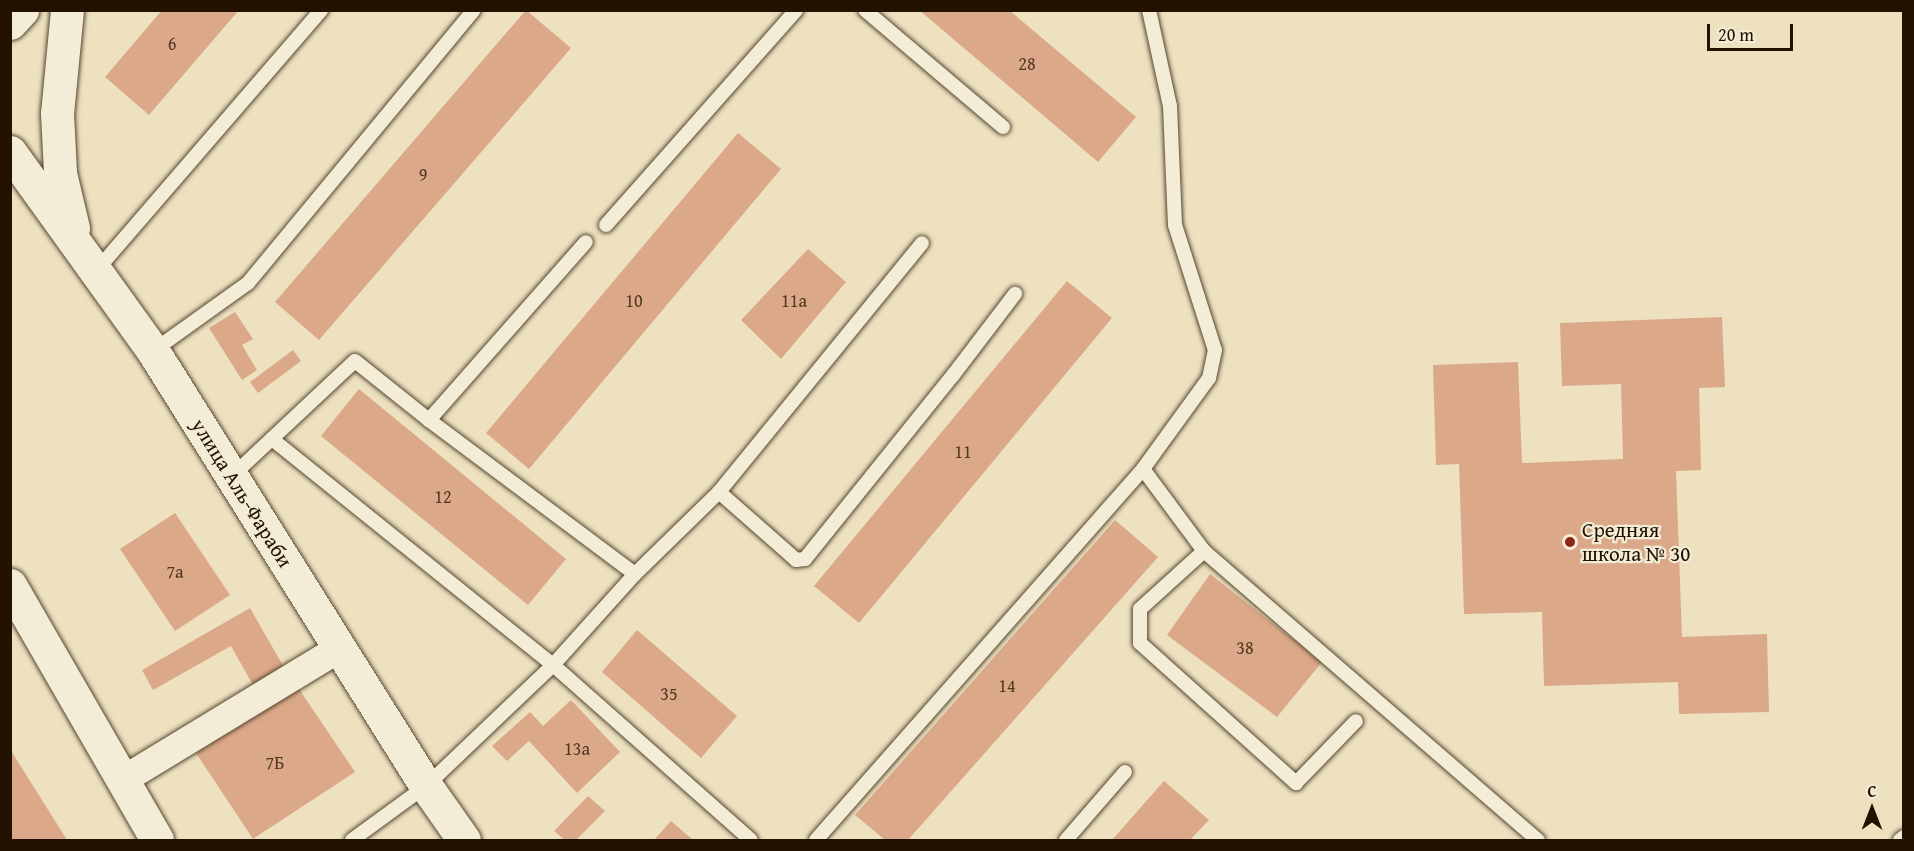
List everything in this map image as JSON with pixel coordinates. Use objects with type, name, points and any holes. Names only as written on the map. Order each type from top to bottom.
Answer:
[{"type":"main road","points":[[10,23],[21,10]]},
{"type":"main road","points":[[67,10],[57,113],[60,172],[77,245]]},
{"type":"main road","name":"улица Аль-Фараби","points":[[10,152],[153,351],[426,786],[464,840]]},
{"type":"main road","points":[[10,585],[157,840]]},
{"type":"street","points":[[123,780],[340,648]]},
{"type":"lane","points":[[96,271],[321,10]]},
{"type":"lane","points":[[153,351],[248,283],[474,10]]},
{"type":"lane","points":[[606,225],[796,10]]},
{"type":"lane","points":[[865,10],[1003,127]]},
{"type":"lane","points":[[816,840],[1143,469],[1209,378],[1215,350],[1175,225],[1170,106],[1149,10]]},
{"type":"lane","points":[[429,420],[586,242]]},
{"type":"lane","points":[[352,840],[426,786],[552,665],[634,574],[719,492],[922,243]]},
{"type":"lane","points":[[719,492],[796,560],[805,559],[954,374],[1014,294]]},
{"type":"lane","points":[[232,476],[355,361],[429,420],[634,574]]},
{"type":"lane","points":[[272,439],[552,665],[752,840]]},
{"type":"lane","points":[[1143,469],[1204,550],[1538,840]]},
{"type":"lane","points":[[1204,550],[1140,609],[1140,643],[1296,783],[1356,722]]},
{"type":"lane","points":[[1066,840],[1125,772]]},
{"type":"lane","points":[[1900,840],[1904,837]]},
{"type":"building","points":[[162,10],[239,10],[149,115],[105,77]]},
{"type":"building","points":[[526,10],[571,48],[319,340],[275,302]]},
{"type":"building","points":[[919,10],[1009,10],[1136,117],[1098,162]]},
{"type":"building","points":[[738,133],[781,169],[529,469],[486,433]]},
{"type":"building","points":[[808,249],[846,282],[781,359],[741,320]]},
{"type":"building","points":[[1067,281],[1112,318],[859,623],[814,586]]},
{"type":"building","points":[[235,312],[253,339],[242,345],[257,370],[242,380],[209,328]]},
{"type":"building","name":"Средняя школа № 30","points":[[1722,317],[1725,387],[1699,388],[1701,470],[1676,471],[1682,637],[1767,634],[1769,712],[1679,714],[1678,682],[1544,686],[1542,612],[1464,614],[1459,464],[1436,465],[1433,365],[1518,362],[1522,463],[1623,459],[1621,384],[1562,386],[1560,323]]},
{"type":"building","points":[[293,350],[301,361],[258,393],[250,382]]},
{"type":"building","points":[[359,389],[566,559],[528,605],[321,436]]},
{"type":"building","points":[[175,513],[230,595],[175,631],[120,549]]},
{"type":"building","points":[[1115,520],[1158,557],[908,840],[885,840],[855,815]]},
{"type":"building","points":[[1210,574],[1322,662],[1277,717],[1167,635]]},
{"type":"building","points":[[250,608],[285,669],[254,687],[231,646],[153,690],[142,670]]},
{"type":"building","points":[[637,630],[737,716],[701,758],[602,672]]},
{"type":"building","points":[[297,686],[355,772],[253,839],[196,753]]},
{"type":"building","points":[[571,700],[620,752],[577,793],[529,741],[507,761],[492,746],[530,712],[543,726]]},
{"type":"building","points":[[10,749],[67,840],[10,840]]},
{"type":"building","points":[[1164,781],[1209,820],[1190,840],[1112,840]]},
{"type":"building","points":[[588,796],[605,811],[576,840],[565,840],[554,831]]},
{"type":"building","points":[[671,821],[693,840],[654,840]]},
{"type":"place","name":"Средняя школа № 30","points":[[1570,542]]}]
